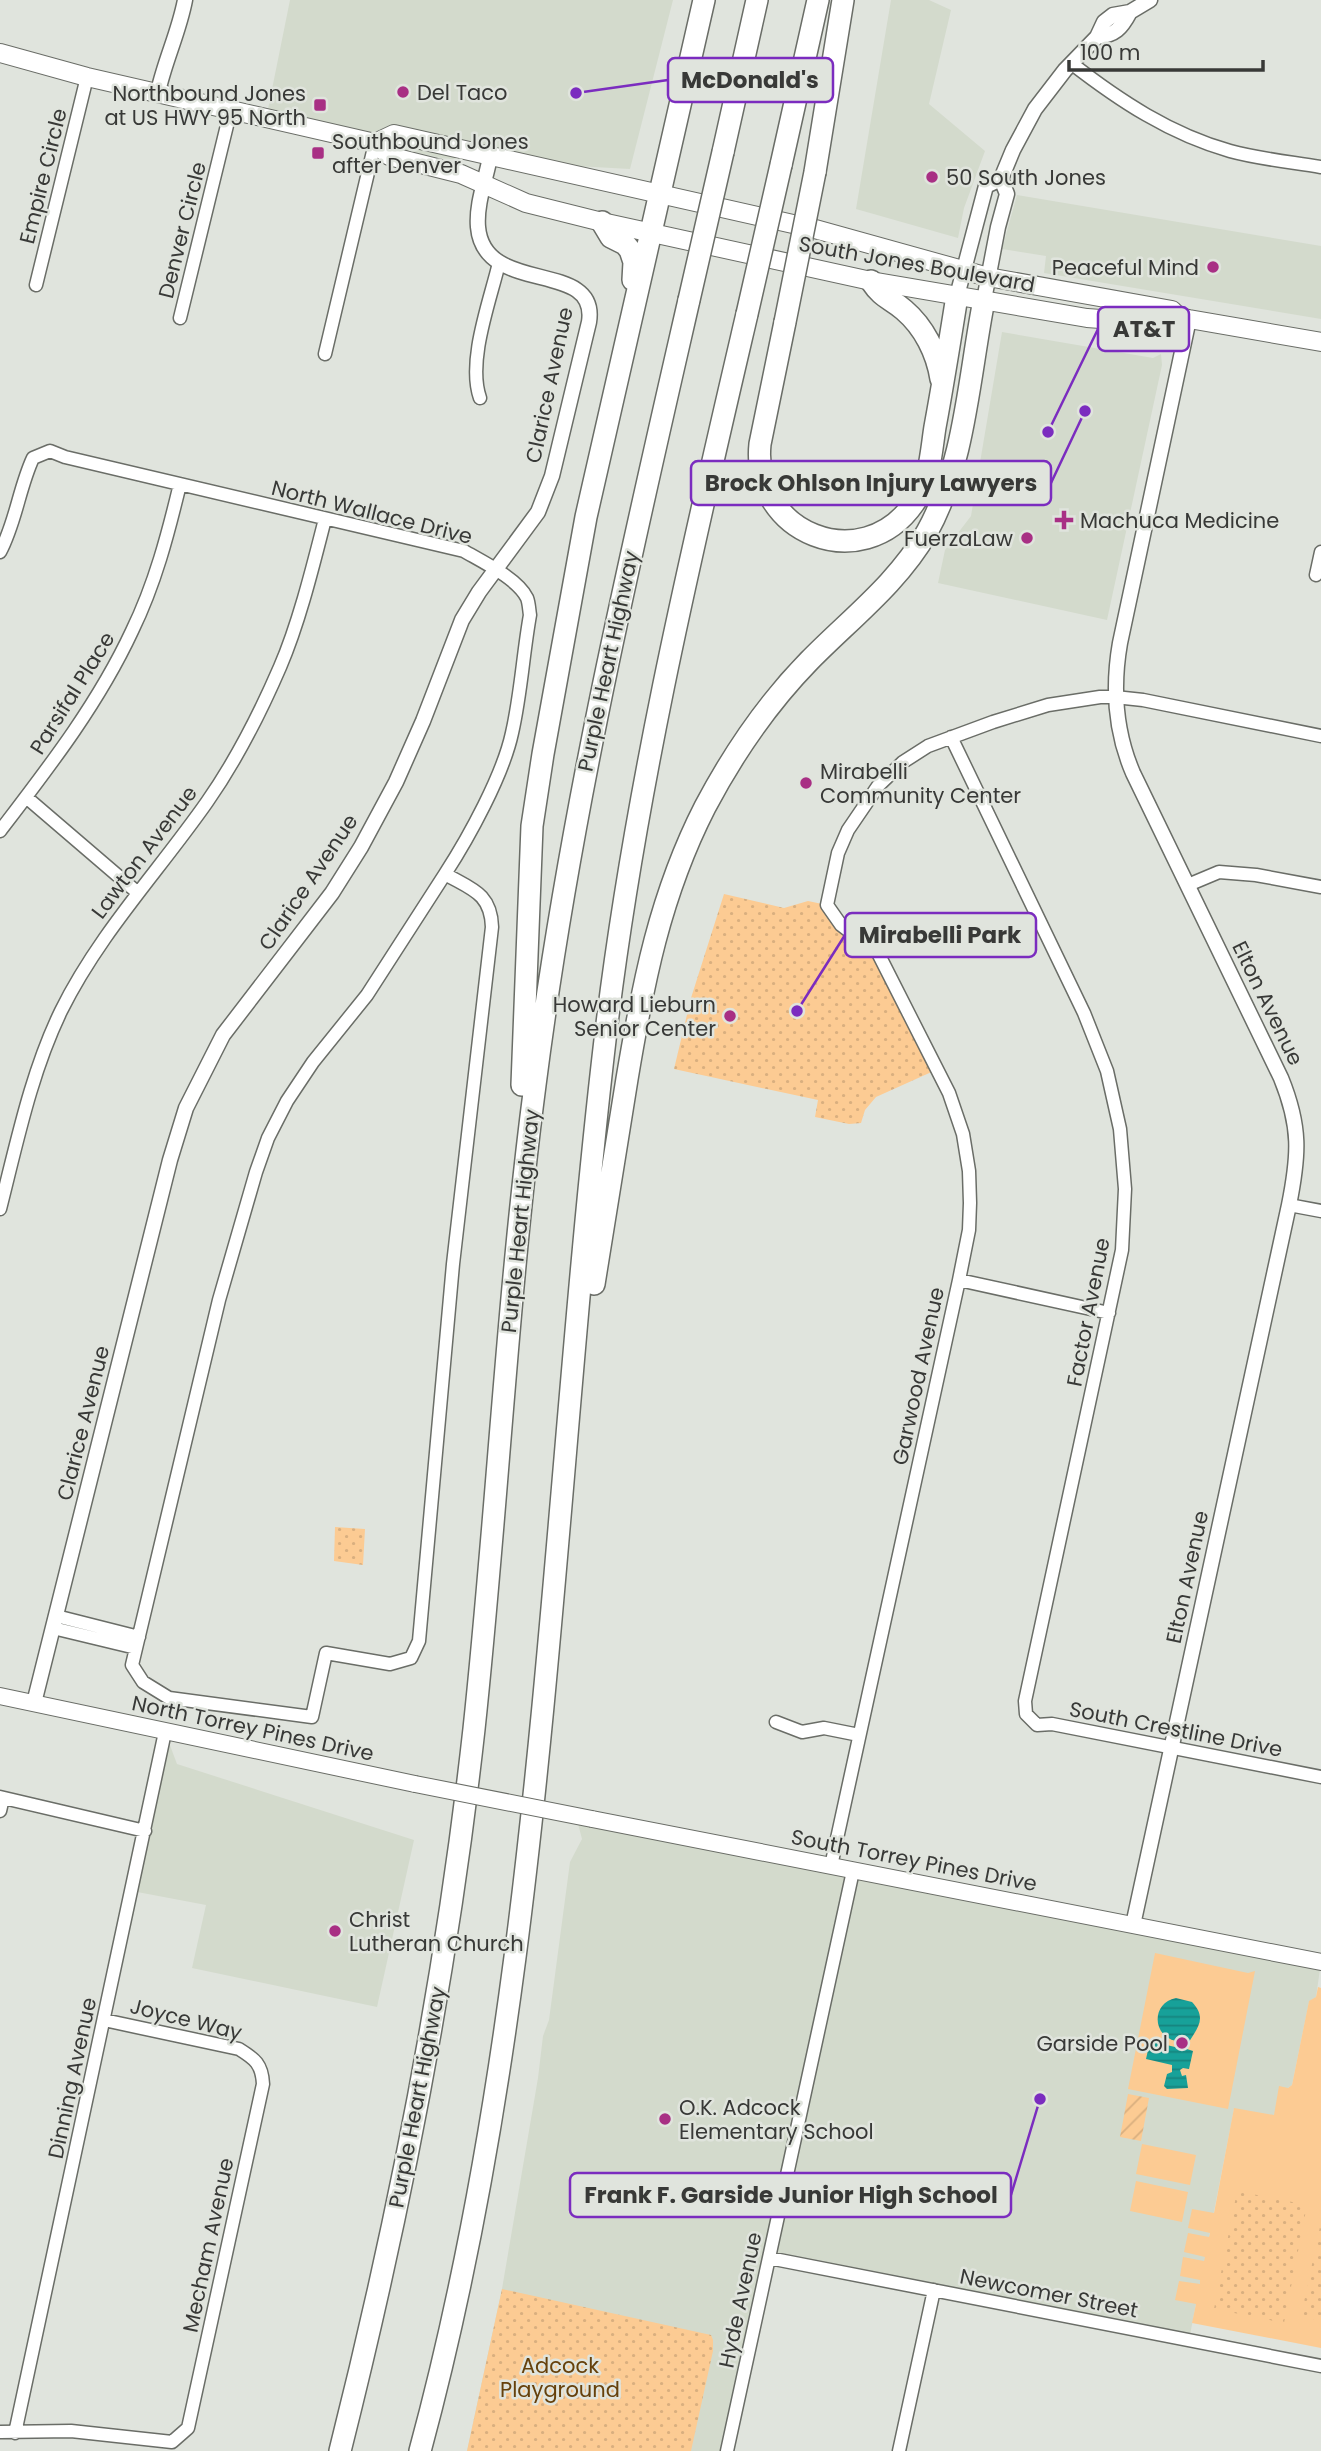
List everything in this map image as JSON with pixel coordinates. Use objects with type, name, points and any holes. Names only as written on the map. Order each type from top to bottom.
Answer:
[{"type":"highway","points":[[516,1248],[532,826],[572,586],[704,0]]},
{"type":"highway","name":"Purple Heart Highway","points":[[337,2451],[349,2415],[369,2332],[416,2116],[453,1891],[474,1729],[516,1248],[540,1042],[569,854],[605,669],[757,0]]},
{"type":"highway","points":[[426,2451],[483,2167],[524,1900],[603,1058],[634,842],[669,657],[818,0]]},
{"type":"highway","points":[[844,0],[815,172],[761,435],[760,469],[768,493],[790,521],[807,533],[836,541],[859,540],[884,531],[905,515],[916,500],[924,483],[957,296]]},
{"type":"highway","points":[[602,222],[611,237],[625,244],[630,250],[634,262],[632,275],[637,292]]},
{"type":"highway","points":[[871,281],[881,296],[904,310],[923,331],[935,356],[942,391]]},
{"type":"highway","points":[[567,1448],[641,998],[652,948],[673,879],[712,795],[764,714],[810,660],[896,574],[926,533],[939,508],[953,468],[984,300]]},
{"type":"highway","points":[[351,2451],[369,2332]]},
{"type":"highway","points":[[419,2451],[440,2379]]},
{"type":"main road","points":[[0,53],[87,77],[375,143]]},
{"type":"main road","name":"South Jones Boulevard","points":[[1184,318],[1169,324],[1110,320],[871,281],[729,251],[526,203],[485,183],[456,173],[389,156],[375,143],[394,134],[738,211],[884,247],[988,277],[1172,310],[1184,318],[1321,342]]},
{"type":"main road","name":"North Torrey Pines Drive","points":[[0,1696],[499,1801]]},
{"type":"main road","name":"South Torrey Pines Drive","points":[[499,1801],[1321,1962]]},
{"type":"street","points":[[158,92],[163,66],[185,0]]},
{"type":"street","points":[[957,296],[986,186],[1001,179],[1032,114],[1071,63],[1097,37],[1111,36],[1122,28],[1130,12],[1150,0]]},
{"type":"street","points":[[1071,63],[1126,104],[1192,138],[1233,152],[1321,167]]},
{"type":"street","name":"Empire Circle","points":[[36,285],[87,77]]},
{"type":"street","name":"Denver Circle","points":[[180,318],[231,109]]},
{"type":"street","points":[[325,354],[375,143]]},
{"type":"street","points":[[480,398],[476,363],[499,263],[485,248],[479,232],[478,211],[491,157]]},
{"type":"street","points":[[984,300],[1007,194],[1001,179]]},
{"type":"street","name":"Clarice Avenue","points":[[34,1703],[170,1160],[186,1108],[223,1035],[332,893],[361,847],[396,782],[423,722],[462,620],[538,512],[548,490],[590,313],[587,299],[575,287],[523,273],[499,263]]},
{"type":"street","name":"Elton Avenue","points":[[1133,1926],[1289,1205],[1297,1144],[1290,1100],[1124,752],[1119,730],[1115,672],[1184,318]]},
{"type":"street","name":"North Wallace Drive","points":[[0,552],[8,537],[26,472],[33,458],[50,452],[464,551],[496,570],[520,589],[528,600],[530,615],[509,743],[487,797],[445,874],[367,995],[313,1062],[287,1101],[268,1138],[219,1300],[138,1642]]},
{"type":"street","name":"Parsifal Place","points":[[0,831],[64,746],[104,685],[133,629],[165,546],[180,484]]},
{"type":"street","name":"Lawton Avenue","points":[[0,1209],[40,1062],[61,1012],[95,950],[208,800],[243,740],[275,678],[309,578],[325,519]]},
{"type":"street","points":[[1316,575],[1321,552]]},
{"type":"street","points":[[951,737],[1048,705],[1100,697],[1155,702],[1321,736]]},
{"type":"street","name":"Garwood Avenue","points":[[831,1866],[959,1280],[971,1203],[963,1134],[948,1093],[878,953],[841,925],[827,905],[838,853],[848,830],[867,800],[890,773],[928,746],[951,737]]},
{"type":"street","name":"Factor Avenue","points":[[951,737],[1084,1013],[1107,1071],[1120,1129],[1125,1189],[1122,1250],[1025,1701],[1026,1714]]},
{"type":"street","points":[[26,797],[138,893]]},
{"type":"street","points":[[1188,885],[1219,872],[1256,875],[1321,887]]},
{"type":"street","points":[[55,1622],[138,1642],[132,1665],[143,1682],[169,1698],[312,1717],[326,1653],[390,1664],[411,1658],[419,1641],[453,1264],[492,927],[492,912],[482,894],[445,874]]},
{"type":"street","points":[[1289,1205],[1321,1211]]},
{"type":"street","points":[[959,1280],[1109,1313]]},
{"type":"street","name":"South Crestline Drive","points":[[1026,1714],[1037,1725],[1052,1724],[1321,1777]]},
{"type":"street","points":[[776,1722],[802,1732],[824,1728],[859,1735]]},
{"type":"street","name":"Dinning Avenue","points":[[15,2433],[165,1732]]},
{"type":"street","points":[[0,1811],[1,1797],[145,1831]]},
{"type":"street","name":"Hyde Avenue","points":[[727,2451],[853,1871]]},
{"type":"street","name":"Joyce Way","points":[[104,2020],[239,2049],[257,2060]]},
{"type":"street","name":"Mecham Avenue","points":[[15,2433],[71,2431],[172,2442],[188,2428],[263,2084],[257,2060]]},
{"type":"street","name":"Newcomer Street","points":[[769,2258],[1321,2366]]},
{"type":"street","points":[[899,2451],[934,2290]]},
{"type":"street","points":[[0,2432],[15,2433]]},
{"type":"shaded area","points":[[290,0],[673,0],[630,169],[446,159],[266,119]]},
{"type":"shaded area","points":[[891,0],[929,0],[951,10],[929,104],[985,151],[964,208],[958,238],[856,209]]},
{"type":"shaded area","points":[[1017,195],[1321,246],[1321,319],[1044,273],[1046,256],[1002,249]]},
{"type":"shaded area","points":[[1002,332],[1153,358],[1161,354],[1162,365],[1107,620],[938,583],[945,550],[971,516]]},
{"type":"shaded area","points":[[165,1732],[177,1764],[414,1840],[377,2007],[192,1968],[206,1905],[132,1891]]},
{"type":"shaded area","points":[[576,1816],[1321,1962],[1316,1997],[1309,2002],[1292,2085],[1274,2116],[1234,2109],[1189,2340],[769,2258],[727,2451],[467,2451],[502,2289],[543,2036],[549,2020],[570,1862],[582,1839]]},
{"type":"green space","points":[[724,894],[784,908],[808,901],[827,905],[878,953],[936,1070],[876,1097],[865,1110],[861,1123],[849,1124],[815,1117],[818,1100],[674,1069],[691,998]]},
{"type":"green space","points":[[335,1527],[365,1529],[363,1565],[334,1561]]},
{"type":"green space","points":[[1155,1953],[1248,1973],[1255,1971],[1228,2109],[1128,2089]]},
{"type":"green space","points":[[1318,1987],[1321,1988],[1321,2348],[1192,2323],[1196,2304],[1175,2300],[1179,2281],[1200,2284],[1200,2280],[1180,2276],[1183,2257],[1204,2261],[1205,2257],[1184,2252],[1188,2233],[1209,2237],[1210,2233],[1188,2228],[1192,2209],[1214,2213],[1234,2108],[1274,2115],[1279,2086],[1288,2088],[1292,2085],[1309,2001],[1316,1997]]},
{"type":"green space","points":[[1128,2094],[1149,2098],[1141,2141],[1120,2137]]},
{"type":"green space","points":[[1142,2144],[1196,2155],[1190,2185],[1136,2174]]},
{"type":"green space","points":[[1136,2181],[1188,2192],[1182,2222],[1130,2211]]},
{"type":"green space","points":[[1237,2191],[1307,2205],[1284,2323],[1214,2309]]},
{"type":"green space","points":[[1321,2222],[1321,2321],[1301,2316]]},
{"type":"green space","name":"Adcock Playground","points":[[502,2289],[711,2335],[713,2351],[691,2451],[467,2451]]},
{"type":"water","name":"Garside Pool","points":[[1176,1998],[1192,2002],[1200,2014],[1200,2020],[1186,2047],[1193,2051],[1189,2069],[1180,2070],[1182,2076],[1186,2075],[1188,2088],[1167,2089],[1164,2086],[1167,2074],[1172,2072],[1172,2065],[1146,2059],[1150,2041],[1175,2047],[1177,2044],[1162,2033],[1158,2020],[1162,2006]]},
{"type":"place","name":"Del Taco","points":[[403,92]]},
{"type":"place","name":"McDonald's","points":[[576,93]]},
{"type":"place","name":"Northbound Jones at US HWY 95 North","points":[[320,105]]},
{"type":"place","name":"Southbound Jones after Denver","points":[[318,153]]},
{"type":"place","name":"50 South Jones","points":[[932,177]]},
{"type":"place","name":"Peaceful Mind","points":[[1213,267]]},
{"type":"place","name":"Brock Ohlson Injury Lawyers","points":[[1085,411]]},
{"type":"place","name":"AT&T","points":[[1048,432]]},
{"type":"place","name":"Machuca Medicine","points":[[1064,520]]},
{"type":"place","name":"FuerzaLaw","points":[[1027,538]]},
{"type":"place","name":"Mirabelli Community Center","points":[[806,783]]},
{"type":"place","name":"Mirabelli Park","points":[[797,1011]]},
{"type":"place","name":"Howard Lieburn Senior Center","points":[[730,1016]]},
{"type":"place","name":"Christ Lutheran Church","points":[[335,1931]]},
{"type":"place","name":"Garside Pool","points":[[1182,2043]]},
{"type":"place","name":"Frank F. Garside Junior High School","points":[[1040,2099]]},
{"type":"place","name":"O.K. Adcock Elementary School","points":[[665,2119]]}]
